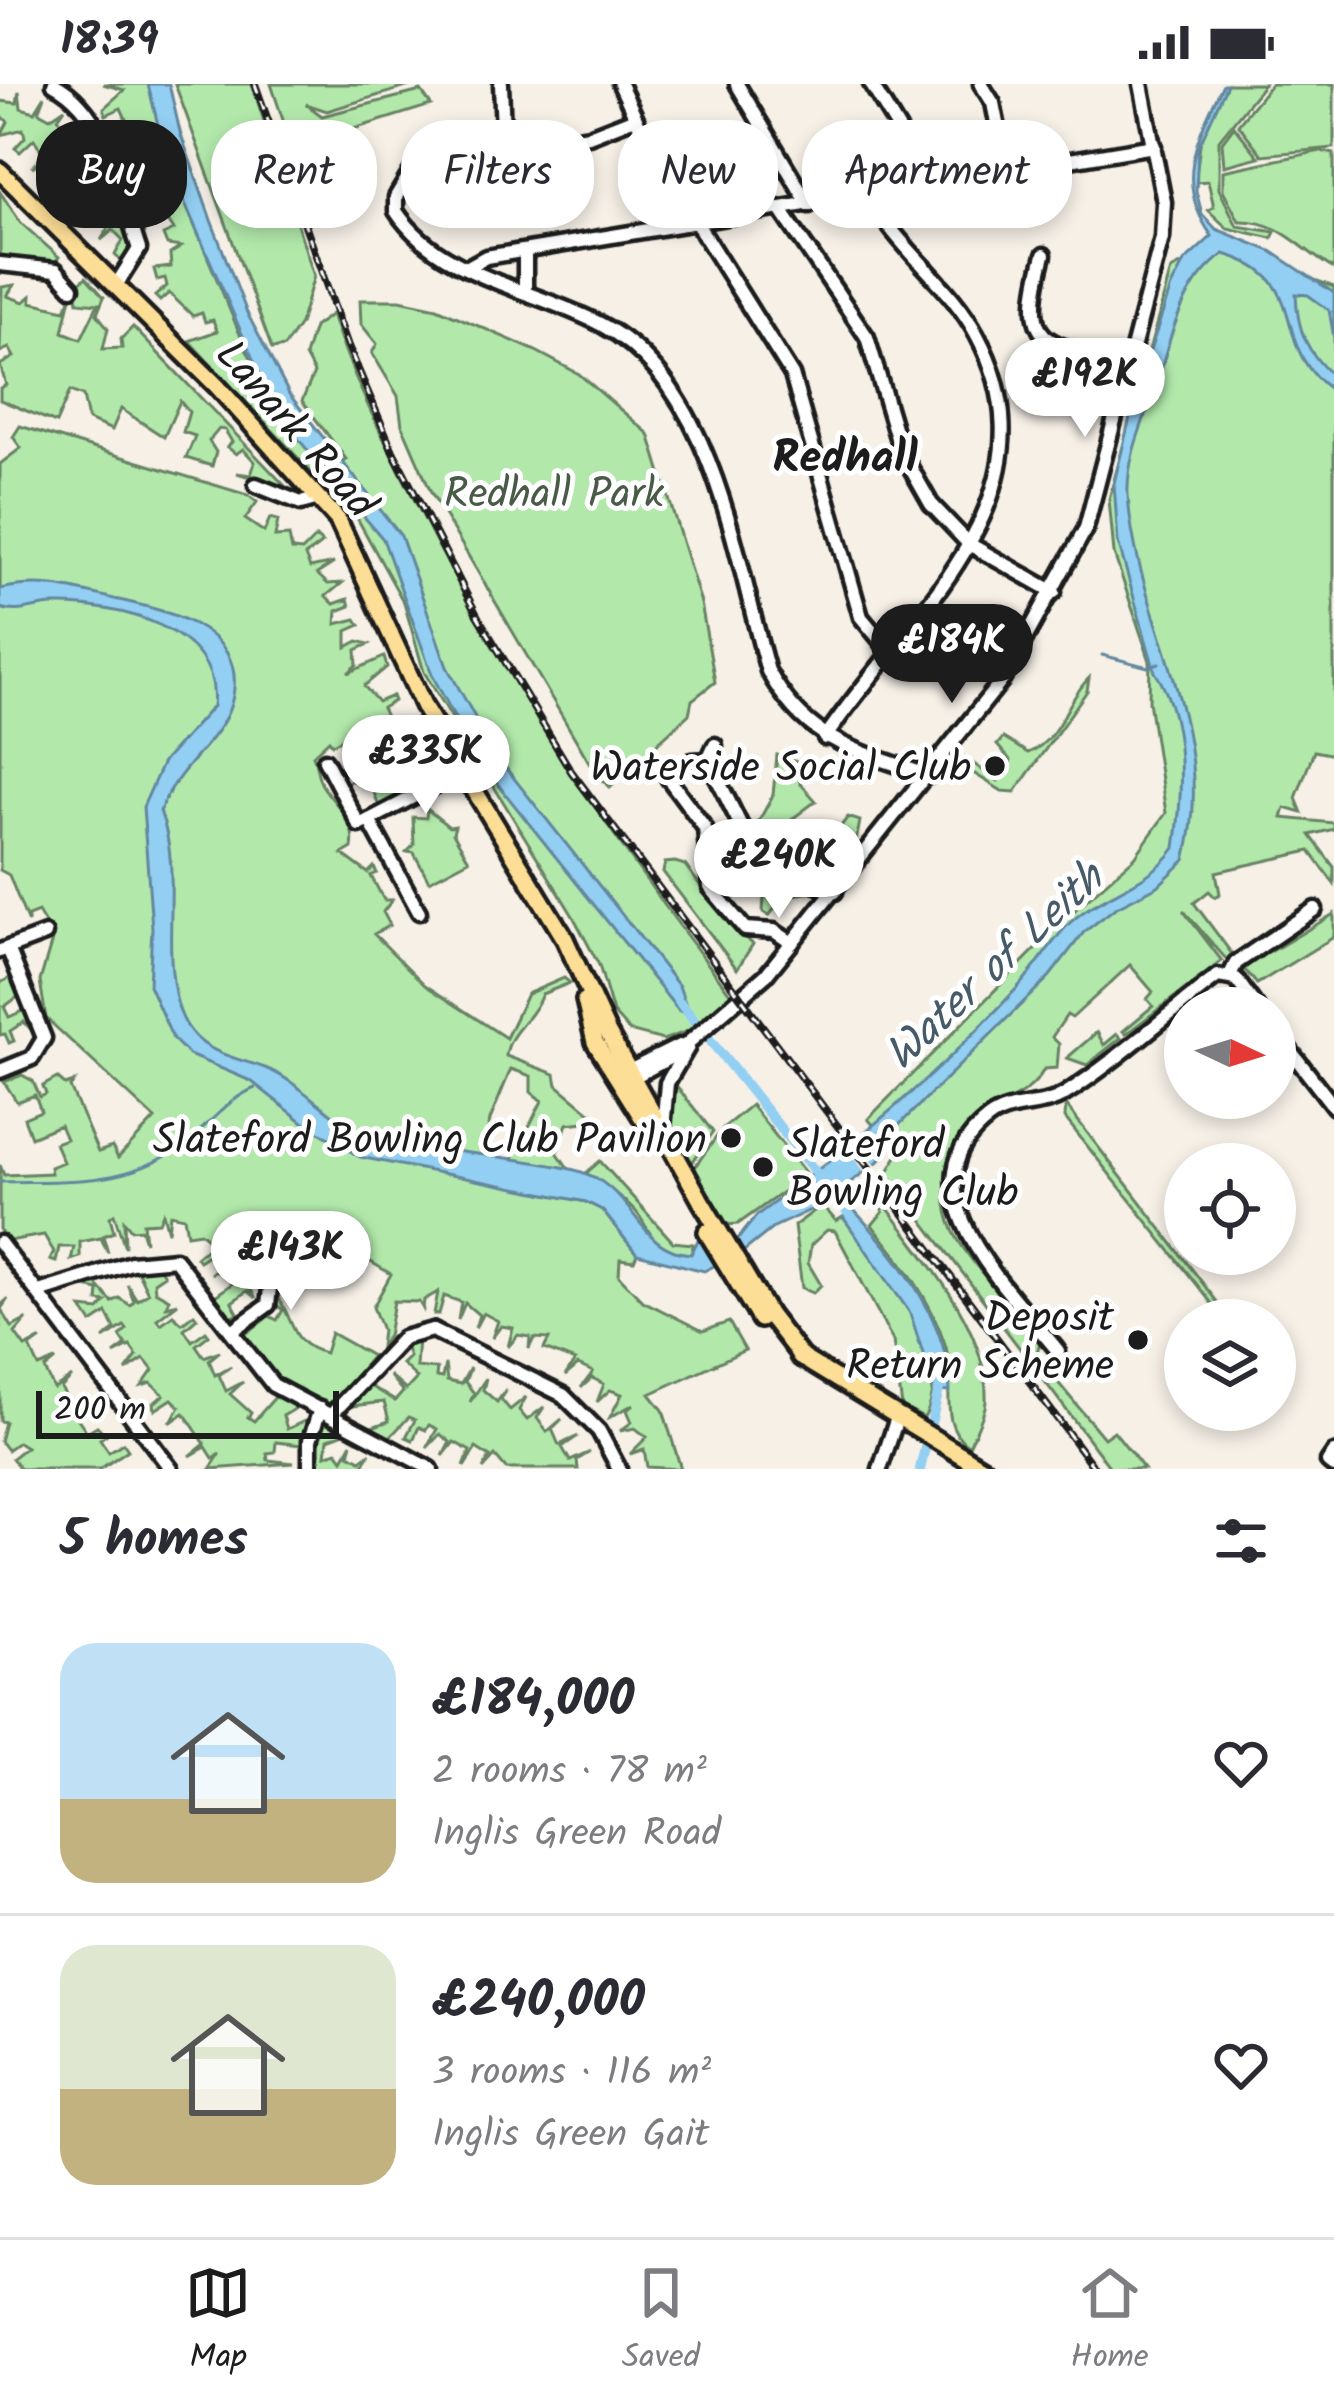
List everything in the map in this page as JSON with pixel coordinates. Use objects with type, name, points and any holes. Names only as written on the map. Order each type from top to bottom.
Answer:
[{"type":"main road","name":"Lanark Road","points":[[0,171],[217,386],[320,498],[355,549],[425,709],[578,968],[627,1079],[730,1262],[803,1359],[984,1469]]},
{"type":"main road","name":"Lanark Road","points":[[627,1079],[663,1132],[712,1229]]},
{"type":"street","points":[[54,84],[75,97],[96,124],[139,249],[116,287]]},
{"type":"street","points":[[501,84],[504,120]]},
{"type":"street","points":[[594,134],[635,118],[620,84]]},
{"type":"street","points":[[737,84],[802,193]]},
{"type":"street","points":[[871,84],[893,120]]},
{"type":"street","points":[[982,84],[996,120]]},
{"type":"street","points":[[627,1079],[691,1041],[741,1000],[792,943],[1003,680],[1054,592],[1086,527],[1162,238],[1164,202],[1141,84]]},
{"type":"street","points":[[1072,161],[1154,146]]},
{"type":"street","points":[[401,189],[396,197],[401,218]]},
{"type":"street","points":[[778,209],[802,206]]},
{"type":"street","points":[[781,209],[867,337],[894,432],[941,518],[969,544],[1054,592]]},
{"type":"street","points":[[411,228],[468,267],[629,342],[682,403],[709,464],[768,671],[794,712],[825,738],[928,776]]},
{"type":"street","points":[[468,267],[486,257],[662,228]]},
{"type":"street","points":[[693,228],[792,375],[861,617],[892,654]]},
{"type":"street","points":[[825,738],[932,604],[969,544],[993,494],[1001,451],[1001,416],[987,356],[968,320],[895,228]]},
{"type":"street","points":[[525,253],[525,292]]},
{"type":"street","points":[[1037,261],[1032,310],[1040,333],[1053,344],[1129,365]]},
{"type":"street","points":[[0,264],[59,266],[72,288]]},
{"type":"street","points":[[256,485],[301,503],[320,498]]},
{"type":"street","points":[[708,760],[715,745]]},
{"type":"street","points":[[325,760],[328,776],[359,825],[461,772]]},
{"type":"street","points":[[708,760],[763,860],[772,869],[835,892]]},
{"type":"street","points":[[692,761],[708,760]]},
{"type":"street","points":[[668,778],[704,828],[710,887],[745,929],[774,931],[792,943]]},
{"type":"street","points":[[369,820],[418,912]]},
{"type":"street","points":[[1229,975],[1236,963],[1315,909]]},
{"type":"street","points":[[0,1071],[32,1058],[44,1043],[4,949],[45,934]]},
{"type":"street","points":[[1229,975],[1239,987]]},
{"type":"street","points":[[1058,1351],[964,1232],[954,1189],[961,1153],[989,1118],[1021,1103],[1063,1096],[1218,976],[1229,975]]},
{"type":"street","points":[[663,1132],[667,1084],[691,1041]]},
{"type":"street","points":[[1296,1058],[1334,1107]]},
{"type":"street","points":[[3,1250],[42,1291],[171,1469]]},
{"type":"street","points":[[42,1291],[131,1263],[170,1258],[183,1266],[268,1381],[430,1469]]},
{"type":"street","points":[[232,1331],[268,1305],[270,1288],[258,1268]]},
{"type":"street","points":[[310,1469],[310,1440],[325,1412],[403,1337],[441,1332],[563,1395],[599,1431],[619,1469]]},
{"type":"street","points":[[880,1469],[897,1418]]},
{"type":"street","points":[[1334,1453],[1328,1462],[1334,1467]]},
{"type":"green space","points":[[103,84],[148,84],[158,120],[127,120],[121,108],[106,115],[104,108],[124,90]]},
{"type":"green space","points":[[175,84],[252,84],[264,120],[211,120],[211,182]]},
{"type":"green space","points":[[271,84],[416,84],[327,111],[306,104],[322,116],[421,91],[431,105],[377,122],[283,120]]},
{"type":"green space","points":[[1227,84],[1264,84],[1219,140],[1219,189],[1237,226],[1275,232],[1272,238],[1227,228],[1208,210],[1214,207],[1208,181],[1195,182],[1201,137]]},
{"type":"green space","points":[[1271,84],[1334,84],[1334,148],[1262,155],[1238,124]]},
{"type":"green space","points":[[19,91],[21,108],[35,112],[45,96],[39,112],[50,118],[65,108],[60,120],[36,120],[36,142],[34,139],[20,152],[15,148],[25,137],[23,129],[1,135],[8,122],[0,114],[0,101],[17,103]]},
{"type":"green space","points":[[1234,126],[1259,157],[1224,166],[1222,142]]},
{"type":"green space","points":[[1321,151],[1334,154],[1334,269],[1279,231],[1239,221],[1223,190],[1223,171]]},
{"type":"green space","points":[[0,192],[21,223],[59,257],[53,265],[0,259]]},
{"type":"green space","points":[[187,208],[247,351],[324,471],[346,459],[302,401],[314,373],[305,356],[314,327],[332,314],[379,430],[484,630],[602,816],[733,997],[694,1029],[663,1040],[629,1031],[613,1013],[599,965],[573,916],[424,672],[404,603],[351,507],[315,476],[189,341],[217,331],[213,320],[205,322],[202,313],[193,316],[169,293],[160,301],[155,296],[167,286],[165,278],[157,280],[154,269],[171,267],[170,254],[181,247],[167,245],[163,235],[187,228]]},
{"type":"green space","points":[[109,228],[125,228],[133,251],[124,264],[115,255],[123,240],[113,230],[101,240]]},
{"type":"green space","points":[[228,228],[298,228],[314,276],[300,324],[284,347],[272,349]]},
{"type":"green space","points":[[1220,245],[1334,287],[1334,755],[1314,751],[1296,798],[1302,813],[1285,808],[1282,818],[1334,823],[1334,829],[1310,835],[1334,867],[1334,884],[1310,851],[1216,872],[1220,894],[1215,897],[1209,891],[1194,903],[1232,954],[1226,959],[1183,910],[1222,961],[1188,987],[1164,987],[1164,1005],[1126,1034],[1123,1031],[1153,1006],[1147,999],[1153,992],[1130,965],[1072,1018],[1067,1015],[1052,1037],[1059,1044],[1057,1068],[1044,1069],[1021,1094],[972,1124],[951,1159],[946,1203],[960,1242],[1040,1342],[1036,1356],[1104,1438],[1114,1431],[1144,1469],[1111,1469],[887,1173],[899,1153],[868,1119],[1066,918],[1135,857],[1166,813],[1149,701],[1150,661],[1114,554],[1109,499],[1171,270]]},
{"type":"green space","points":[[86,277],[104,297],[97,314],[108,328],[103,349],[122,348],[121,339],[133,327],[288,489],[237,473],[251,475],[255,462],[243,449],[236,454],[227,447],[232,442],[225,430],[219,429],[209,441],[216,452],[212,466],[186,458],[195,436],[183,432],[189,412],[180,401],[164,437],[121,409],[112,430],[88,420],[83,396],[70,391],[56,423],[0,400],[0,388],[6,385],[0,365],[14,357],[9,348],[0,352],[2,287],[14,285],[7,296],[24,302],[31,296],[31,302],[65,310],[71,297],[63,332],[81,339],[98,304],[78,302],[76,286]]},
{"type":"green space","name":"Redhall Park","points":[[360,300],[400,300],[437,308],[536,351],[579,374],[649,434],[701,603],[715,682],[692,700],[689,714],[610,787],[596,774],[431,492],[402,425],[398,396],[372,353],[377,344],[361,324]]},
{"type":"green space","points":[[20,426],[248,495],[257,502],[245,519],[264,532],[270,518],[278,520],[275,537],[289,536],[292,550],[302,551],[316,537],[322,543],[305,556],[310,568],[334,563],[317,574],[328,584],[342,583],[326,596],[334,604],[348,599],[350,606],[337,611],[336,624],[356,619],[360,625],[347,631],[347,647],[358,641],[369,644],[356,650],[357,665],[348,673],[384,657],[387,667],[364,686],[378,702],[392,696],[394,701],[382,708],[386,717],[379,721],[383,728],[401,719],[385,730],[395,746],[412,739],[389,760],[395,770],[422,758],[407,767],[415,785],[424,784],[379,807],[370,781],[351,781],[375,763],[360,771],[355,750],[350,751],[343,739],[332,744],[329,740],[313,755],[320,782],[351,829],[352,848],[342,854],[368,873],[374,867],[377,873],[371,876],[384,900],[392,900],[383,912],[390,925],[374,934],[425,985],[506,1038],[527,994],[564,978],[570,983],[542,994],[511,1040],[506,1056],[555,1074],[557,1085],[592,1114],[584,1122],[567,1124],[557,1152],[568,1168],[512,1160],[542,1101],[531,1092],[531,1076],[511,1069],[490,1120],[477,1179],[586,1202],[602,1210],[637,1254],[634,1261],[620,1259],[619,1276],[643,1301],[703,1331],[729,1322],[745,1350],[650,1394],[663,1410],[681,1469],[647,1467],[644,1449],[630,1454],[647,1437],[635,1428],[620,1431],[632,1422],[627,1410],[634,1404],[610,1417],[622,1394],[610,1390],[597,1402],[604,1384],[592,1378],[581,1388],[593,1372],[578,1365],[565,1376],[575,1361],[544,1349],[549,1339],[534,1338],[529,1349],[530,1337],[518,1335],[508,1347],[513,1328],[501,1326],[492,1338],[498,1321],[483,1313],[475,1328],[479,1315],[465,1303],[458,1320],[461,1302],[444,1296],[439,1314],[434,1314],[438,1292],[424,1300],[423,1309],[419,1302],[394,1301],[388,1336],[380,1347],[382,1330],[373,1307],[391,1274],[337,1242],[311,1278],[281,1217],[257,1236],[254,1230],[232,1242],[249,1271],[236,1282],[245,1281],[256,1298],[247,1291],[232,1302],[238,1313],[230,1318],[214,1297],[234,1282],[222,1269],[211,1274],[223,1265],[214,1251],[199,1261],[196,1257],[213,1243],[200,1232],[187,1234],[184,1217],[170,1214],[168,1232],[163,1213],[159,1222],[143,1223],[145,1242],[141,1229],[131,1230],[124,1221],[125,1247],[114,1214],[110,1217],[114,1232],[103,1236],[108,1253],[101,1238],[80,1242],[80,1257],[71,1260],[74,1247],[59,1247],[56,1262],[50,1260],[54,1252],[44,1235],[9,1241],[0,1231],[0,1165],[4,1175],[51,1173],[50,1167],[63,1162],[55,1143],[66,1139],[60,1125],[31,1137],[24,1118],[41,1111],[35,1095],[17,1102],[4,1082],[22,1075],[33,1081],[40,1097],[46,1094],[43,1086],[57,1078],[65,1085],[74,1082],[70,1087],[98,1152],[112,1147],[118,1158],[155,1119],[46,1018],[40,981],[53,937],[38,912],[28,916],[28,923],[9,875],[0,870],[0,464],[21,448],[13,437]]},
{"type":"green space","points":[[1089,678],[1087,691],[1015,792],[1002,791],[962,766],[964,757],[998,781],[1011,761],[997,745],[1003,738],[1028,753],[1039,747]]},
{"type":"green space","points":[[777,755],[797,762],[800,783],[816,801],[792,819],[792,848],[818,847],[848,817],[860,821],[854,852],[820,891],[784,896],[769,916],[763,912],[764,897],[737,870],[723,873],[713,867],[712,846],[726,844],[735,861],[753,854],[753,832],[773,795]]},
{"type":"green space","points":[[427,809],[449,827],[455,826],[453,833],[469,860],[429,881],[414,853],[407,852],[414,845],[413,817],[426,818]]},
{"type":"green space","points":[[665,863],[685,865],[732,928],[753,944],[737,969],[663,872]]},
{"type":"green space","points":[[1334,914],[1334,937],[1257,984],[1243,968],[1268,945],[1272,951]]},
{"type":"green space","points":[[9,970],[19,996],[4,1007],[9,1017],[25,1010],[35,1034],[24,1022],[10,1031],[14,1041],[9,1043],[5,1034],[0,1035],[0,983],[10,978]]},
{"type":"green space","points":[[1097,1032],[1104,1045],[1117,1034],[1121,1038],[1087,1065],[1067,1058]]},
{"type":"green space","points":[[675,1084],[713,1132],[691,1164],[672,1127]]},
{"type":"green space","points":[[751,1105],[807,1175],[738,1224],[725,1225],[693,1169],[723,1128]]},
{"type":"green space","points":[[1066,1105],[1164,1233],[1164,1243],[1065,1118]]},
{"type":"green space","points":[[600,1161],[673,1242],[693,1244],[692,1254],[658,1244],[629,1205],[586,1173]]},
{"type":"green space","points":[[877,1193],[948,1291],[976,1344],[986,1401],[969,1446],[953,1425],[948,1358],[939,1327],[914,1281],[872,1225],[883,1212]]},
{"type":"green space","points":[[822,1205],[836,1221],[843,1217],[910,1313],[931,1368],[932,1394],[924,1418],[902,1407],[893,1341],[835,1231],[827,1230],[811,1245],[808,1263],[821,1285],[813,1293],[802,1288],[794,1226]]},
{"type":"green space","points":[[158,1266],[164,1275],[154,1282],[155,1291],[169,1299],[166,1306],[178,1303],[157,1319],[161,1324],[173,1315],[182,1323],[194,1314],[197,1318],[184,1329],[192,1341],[206,1331],[209,1335],[196,1345],[204,1357],[220,1351],[209,1360],[215,1375],[231,1366],[219,1375],[226,1391],[243,1382],[230,1394],[251,1413],[248,1417],[254,1421],[277,1395],[298,1407],[283,1416],[287,1429],[309,1419],[302,1445],[276,1442],[275,1452],[267,1453],[268,1460],[294,1463],[210,1469],[220,1454],[213,1458],[206,1447],[190,1456],[205,1444],[184,1413],[170,1423],[180,1407],[172,1399],[155,1410],[154,1403],[164,1395],[151,1383],[142,1386],[153,1370],[144,1359],[126,1371],[137,1356],[130,1346],[114,1354],[126,1345],[120,1336],[127,1329],[124,1326],[104,1339],[115,1329],[107,1313],[92,1323],[82,1308],[99,1310],[106,1302],[98,1301],[99,1290],[79,1286],[94,1281],[112,1302],[119,1298],[130,1305],[134,1301],[127,1284],[137,1300],[148,1293],[136,1268]]},
{"type":"green space","points":[[1189,1275],[1196,1275],[1215,1299],[1208,1299]]},
{"type":"green space","points":[[8,1299],[1,1309],[12,1327],[27,1319],[15,1333],[25,1347],[41,1339],[30,1347],[39,1367],[56,1360],[45,1369],[54,1389],[72,1377],[61,1388],[73,1410],[89,1401],[74,1413],[87,1432],[97,1426],[106,1435],[100,1439],[109,1452],[123,1443],[128,1450],[100,1469],[20,1469],[12,1458],[26,1447],[18,1442],[7,1450],[0,1441],[5,1422],[0,1421],[0,1306]]},
{"type":"green space","points":[[279,1299],[306,1345],[325,1353],[331,1333],[372,1356],[331,1405],[272,1375],[243,1336],[269,1316],[277,1320],[283,1310],[275,1304]]},
{"type":"green space","points":[[418,1339],[416,1367],[437,1369],[436,1377],[442,1378],[445,1364],[447,1381],[461,1384],[470,1368],[465,1382],[474,1393],[470,1402],[486,1378],[483,1390],[497,1402],[506,1389],[501,1399],[510,1410],[526,1397],[519,1410],[527,1420],[544,1407],[537,1418],[547,1432],[562,1419],[552,1429],[559,1445],[578,1436],[562,1447],[570,1461],[590,1452],[577,1460],[578,1469],[506,1469],[495,1456],[483,1469],[490,1457],[476,1448],[464,1467],[470,1451],[454,1442],[443,1456],[450,1442],[440,1434],[427,1448],[437,1429],[429,1425],[426,1430],[419,1427],[413,1440],[406,1437],[415,1420],[409,1417],[389,1438],[369,1428],[389,1421],[384,1402],[352,1406],[368,1385],[395,1401],[403,1392],[389,1375],[406,1390],[417,1378],[402,1364],[409,1357],[405,1346]]},
{"type":"green space","points":[[323,1422],[347,1432],[328,1439],[326,1455],[337,1451],[343,1459],[352,1443],[349,1454],[361,1460],[370,1453],[361,1469],[314,1465]]},
{"type":"water","points":[[148,84],[169,84],[177,120],[157,120]]},
{"type":"water","points":[[1227,84],[1198,148],[1196,191],[1202,214],[1216,229],[1271,251],[1334,293],[1334,338],[1329,310],[1308,295],[1296,294],[1305,340],[1334,377],[1334,392],[1313,374],[1301,354],[1270,280],[1252,265],[1224,254],[1211,264],[1178,317],[1128,478],[1134,541],[1173,674],[1192,764],[1193,811],[1185,860],[1158,886],[1115,908],[1084,932],[1050,976],[891,1133],[888,1154],[819,1206],[774,1227],[744,1251],[704,1271],[637,1254],[602,1210],[586,1202],[360,1157],[303,1122],[251,1081],[189,1055],[173,1039],[149,985],[152,928],[143,807],[163,762],[213,706],[211,679],[201,657],[160,626],[107,609],[80,606],[7,610],[0,608],[0,589],[60,587],[161,611],[202,629],[230,658],[234,679],[225,718],[160,811],[170,858],[171,954],[177,1002],[190,1031],[210,1048],[279,1075],[365,1137],[400,1147],[571,1169],[610,1188],[657,1241],[691,1254],[699,1238],[738,1239],[757,1215],[926,1079],[1018,987],[1077,917],[1150,873],[1175,848],[1181,780],[1178,734],[1118,542],[1114,483],[1136,393],[1171,287],[1184,262],[1212,236],[1200,216],[1191,179],[1198,141]]},
{"type":"water","points":[[187,152],[211,228],[247,313],[289,394],[401,536],[447,667],[497,757],[679,986],[690,1016],[678,1010],[476,757],[433,677],[383,539],[277,414],[187,208]]},
{"type":"water","points":[[853,1209],[903,1269],[931,1316],[948,1366],[950,1392],[935,1391],[910,1313],[843,1217]]},
{"type":"pier","points":[[854,1135],[878,1168],[868,1176],[843,1143]]},
{"type":"waterway","points":[[1102,655],[1148,667],[1159,663]]},
{"type":"waterway","points":[[681,1004],[850,1215]]},
{"type":"waterway","points":[[0,1182],[100,1178],[145,1166],[189,1140],[255,1088]]},
{"type":"waterway","points":[[920,1469],[941,1381]]},
{"type":"railway","points":[[255,84],[348,346],[393,451],[477,615],[571,771],[1095,1469]]},
{"type":"place","name":"Waterside Social Club","points":[[995,766]]},
{"type":"place","name":"Slateford Bowling Club Pavilion","points":[[731,1138]]},
{"type":"place","name":"Slateford Bowling Club","points":[[763,1167]]},
{"type":"place","name":"Deposit Return Scheme","points":[[1138,1340]]},
{"type":"district","name":"Redhall","points":[[845,456]]},
{"type":"water label","name":"Water of Leith","points":[[993,965]]}]
